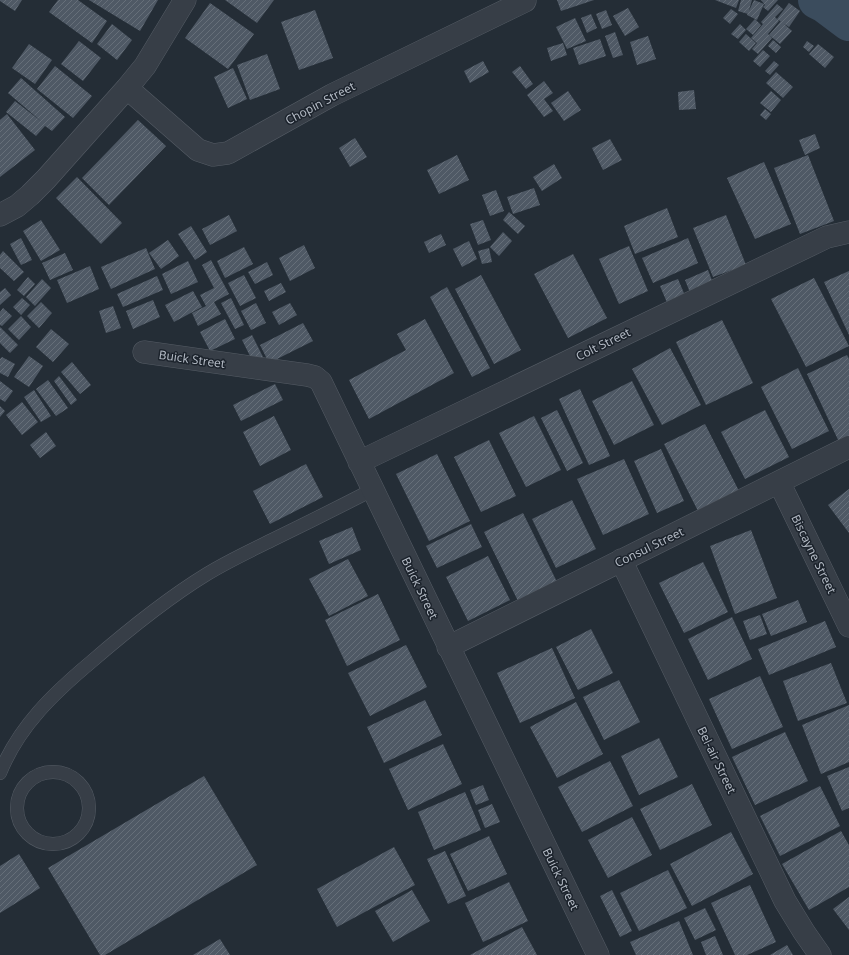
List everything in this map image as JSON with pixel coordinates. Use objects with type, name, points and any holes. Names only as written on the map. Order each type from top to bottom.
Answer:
[{"type":"street","points":[[0,215],[17,206],[46,179],[127,88],[145,66],[185,0]]},
{"type":"street","name":"Chopin Street","points":[[127,88],[198,150],[213,154],[228,153],[332,95],[525,1]]},
{"type":"street","name":"Colt Street","points":[[359,462],[827,237],[849,232]]},
{"type":"street","name":"Buick Street","points":[[144,352],[307,375],[315,377],[320,382],[598,955]]},
{"type":"street","name":"Consul Street","points":[[448,647],[849,447]]},
{"type":"street","name":"Biscayne Street","points":[[779,482],[849,626]]},
{"type":"street","name":"Bel-air Street","points":[[622,560],[785,901],[820,955]]},
{"type":"lane","points":[[0,771],[26,727],[62,686],[163,603],[214,570],[241,555],[372,490]]},
{"type":"lane","points":[[49,772],[61,773],[72,778],[81,786],[87,796],[89,808],[88,820],[82,831],[73,839],[62,844],[50,845],[38,842],[28,836],[21,826],[17,814],[17,803],[23,787],[38,775],[49,772]]},
{"type":"building","points":[[0,0],[22,0],[15,11]]},
{"type":"building","points":[[58,0],[78,0],[107,21],[92,43],[49,12]]},
{"type":"building","points":[[89,0],[158,0],[140,31]]},
{"type":"building","points":[[225,0],[274,0],[257,23]]},
{"type":"building","points":[[557,0],[594,0],[561,11]]},
{"type":"building","points":[[715,0],[739,0],[736,8]]},
{"type":"building","points":[[741,0],[752,0],[748,14],[738,11]]},
{"type":"building","points":[[754,0],[764,4],[757,20],[747,15]]},
{"type":"building","points":[[761,0],[778,0],[768,11],[763,7],[765,5]]},
{"type":"building","points":[[210,3],[254,34],[228,69],[185,38]]},
{"type":"building","points":[[789,3],[800,11],[789,27],[777,19]]},
{"type":"building","points":[[777,4],[783,9],[775,17],[779,21],[768,34],[772,38],[758,54],[752,49],[757,43],[751,38],[763,24],[761,22]]},
{"type":"building","points":[[628,8],[639,27],[625,36],[613,16]]},
{"type":"building","points":[[731,9],[738,14],[730,24],[723,18]]},
{"type":"building","points":[[315,10],[333,58],[299,70],[281,22]]},
{"type":"building","points":[[606,10],[612,25],[602,29],[596,14]]},
{"type":"building","points":[[591,14],[597,28],[587,33],[581,18]]},
{"type":"building","points":[[575,18],[586,41],[567,49],[556,27]]},
{"type":"building","points":[[755,19],[761,25],[753,35],[746,29]]},
{"type":"building","points":[[781,21],[792,31],[780,44],[769,35]]},
{"type":"building","points":[[112,24],[132,40],[117,60],[97,44]]},
{"type":"building","points":[[740,24],[746,30],[738,39],[731,34]]},
{"type":"building","points":[[615,32],[623,55],[613,58],[605,36]]},
{"type":"building","points":[[746,34],[756,43],[749,51],[739,42]]},
{"type":"building","points":[[648,36],[656,59],[637,65],[630,42]]},
{"type":"building","points":[[600,39],[606,56],[579,65],[573,48]]},
{"type":"building","points":[[773,40],[781,47],[776,53],[768,46]]},
{"type":"building","points":[[79,41],[101,58],[83,81],[61,64]]},
{"type":"building","points":[[807,41],[814,46],[809,52],[803,47]]},
{"type":"building","points":[[563,43],[567,55],[551,61],[547,48]]},
{"type":"building","points":[[29,44],[52,60],[35,84],[12,68]]},
{"type":"building","points":[[818,44],[834,57],[825,68],[809,54]]},
{"type":"building","points":[[763,50],[770,56],[760,67],[753,61]]},
{"type":"building","points":[[267,54],[280,89],[250,100],[237,65]]},
{"type":"building","points":[[483,61],[489,72],[470,83],[464,71]]},
{"type":"building","points":[[774,61],[779,65],[770,75],[765,71]]},
{"type":"building","points":[[55,66],[92,96],[73,118],[37,89]]},
{"type":"building","points":[[520,66],[533,84],[526,89],[512,72]]},
{"type":"building","points":[[233,68],[247,99],[228,108],[214,77]]},
{"type":"building","points":[[776,72],[793,87],[783,98],[766,83]]},
{"type":"building","points":[[21,78],[65,117],[52,131],[45,126],[36,136],[6,112],[15,101],[42,122],[8,93]]},
{"type":"building","points":[[544,81],[553,93],[544,99],[553,111],[544,117],[527,95]]},
{"type":"building","points":[[694,90],[696,109],[679,110],[678,92]]},
{"type":"building","points":[[568,91],[581,110],[564,121],[551,103]]},
{"type":"building","points":[[771,91],[781,100],[771,112],[760,103]]},
{"type":"building","points":[[765,109],[771,114],[766,120],[760,115]]},
{"type":"building","points":[[7,114],[35,150],[0,177],[0,120]]},
{"type":"building","points":[[138,120],[166,146],[109,205],[82,178]]},
{"type":"building","points":[[815,134],[820,148],[805,155],[799,140]]},
{"type":"building","points":[[355,138],[367,157],[350,167],[339,148]]},
{"type":"building","points":[[610,139],[622,160],[603,170],[592,148]]},
{"type":"building","points":[[457,155],[469,180],[439,194],[427,170]]},
{"type":"building","points":[[808,155],[834,221],[800,234],[774,168]]},
{"type":"building","points":[[764,162],[791,224],[755,239],[727,178]]},
{"type":"building","points":[[554,164],[562,178],[542,191],[533,177]]},
{"type":"building","points":[[77,177],[122,223],[101,244],[56,198]]},
{"type":"building","points":[[534,188],[540,205],[513,214],[507,197]]},
{"type":"building","points":[[496,190],[504,211],[490,216],[482,195]]},
{"type":"building","points":[[667,208],[678,237],[635,254],[624,226]]},
{"type":"building","points":[[509,212],[525,226],[518,234],[503,220]]},
{"type":"building","points":[[229,215],[237,231],[210,245],[202,229]]},
{"type":"building","points":[[726,215],[746,265],[713,277],[693,228]]},
{"type":"building","points":[[41,220],[60,250],[41,261],[23,231]]},
{"type":"building","points":[[483,220],[491,240],[478,245],[470,224]]},
{"type":"building","points":[[191,226],[207,252],[195,260],[178,234]]},
{"type":"building","points":[[503,232],[512,241],[499,256],[490,247]]},
{"type":"building","points":[[441,234],[446,245],[429,253],[424,242]]},
{"type":"building","points":[[21,238],[32,260],[21,265],[10,244]]},
{"type":"building","points":[[688,238],[698,263],[653,283],[642,258]]},
{"type":"building","points":[[168,240],[179,256],[161,269],[149,253]]},
{"type":"building","points":[[469,241],[477,259],[462,267],[453,249]]},
{"type":"building","points":[[304,245],[315,268],[290,281],[279,258]]},
{"type":"building","points":[[629,246],[648,291],[619,304],[599,259]]},
{"type":"building","points":[[244,247],[253,264],[225,278],[217,261]]},
{"type":"building","points":[[146,248],[155,269],[111,289],[101,267]]},
{"type":"building","points":[[489,248],[492,262],[482,264],[478,251]]},
{"type":"building","points":[[3,251],[24,272],[14,281],[0,268],[0,255]]},
{"type":"building","points":[[65,253],[73,270],[50,280],[42,263]]},
{"type":"building","points":[[573,254],[607,318],[568,338],[534,274]]},
{"type":"building","points":[[211,260],[229,294],[214,302],[221,314],[198,326],[192,313],[206,306],[200,295],[214,288],[202,265]]},
{"type":"building","points":[[188,261],[198,282],[171,294],[162,274]]},
{"type":"building","points":[[267,262],[273,275],[255,284],[248,272]]},
{"type":"building","points":[[90,266],[99,289],[67,303],[57,280]]},
{"type":"building","points":[[708,270],[714,286],[691,295],[685,280]]},
{"type":"building","points":[[849,271],[849,335],[824,282]]},
{"type":"building","points":[[244,275],[256,298],[240,306],[228,283]]},
{"type":"building","points":[[481,275],[521,350],[494,364],[455,289]]},
{"type":"building","points":[[157,276],[163,290],[123,307],[117,294]]},
{"type":"building","points":[[28,277],[35,284],[24,296],[17,290]]},
{"type":"building","points":[[814,278],[849,346],[806,367],[771,299]]},
{"type":"building","points":[[42,279],[51,288],[35,306],[26,297]]},
{"type":"building","points":[[678,279],[686,298],[668,305],[660,286]]},
{"type":"building","points":[[281,283],[286,292],[269,301],[264,291]]},
{"type":"building","points":[[447,287],[490,368],[472,377],[430,297]]},
{"type":"building","points":[[5,288],[11,295],[0,305],[0,292]]},
{"type":"building","points":[[193,291],[202,307],[174,322],[165,305]]},
{"type":"building","points":[[22,298],[30,305],[21,315],[13,307]]},
{"type":"building","points":[[231,298],[244,325],[235,329],[221,303]]},
{"type":"building","points":[[153,300],[160,317],[133,329],[126,311]]},
{"type":"building","points":[[41,302],[52,313],[39,328],[27,316]]},
{"type":"building","points":[[256,303],[266,323],[251,330],[241,311]]},
{"type":"building","points":[[290,303],[297,315],[279,325],[272,312]]},
{"type":"building","points":[[113,306],[121,328],[106,333],[99,311]]},
{"type":"building","points":[[3,308],[12,316],[2,326],[0,325],[0,312]]},
{"type":"building","points":[[21,316],[31,327],[19,340],[8,329]]},
{"type":"building","points":[[225,319],[235,339],[210,351],[200,332]]},
{"type":"building","points":[[425,319],[454,373],[369,419],[349,380],[406,350],[397,334]]},
{"type":"building","points":[[722,320],[753,383],[706,405],[676,342]]},
{"type":"building","points":[[303,323],[313,341],[269,363],[260,345]]},
{"type":"building","points":[[0,327],[18,345],[10,353],[0,343]]},
{"type":"building","points":[[51,329],[69,344],[53,362],[36,347]]},
{"type":"building","points":[[252,335],[263,357],[253,362],[242,340]]},
{"type":"building","points":[[670,348],[701,405],[662,425],[632,369]]},
{"type":"building","points":[[847,355],[849,359],[849,439],[840,444],[807,374]]},
{"type":"building","points":[[29,356],[43,366],[29,387],[14,377]]},
{"type":"building","points":[[2,357],[15,364],[8,377],[0,373],[0,359]]},
{"type":"building","points":[[72,362],[91,385],[80,394],[61,372]]},
{"type":"building","points":[[798,368],[829,431],[792,449],[761,387]]},
{"type":"building","points":[[59,376],[77,400],[71,405],[54,381]]},
{"type":"building","points":[[48,380],[68,408],[56,416],[36,389]]},
{"type":"building","points":[[0,381],[13,391],[5,402],[0,399]]},
{"type":"building","points":[[632,381],[654,425],[614,445],[592,401]]},
{"type":"building","points":[[275,384],[283,400],[241,421],[233,405]]},
{"type":"building","points":[[580,389],[610,456],[589,465],[559,399]]},
{"type":"building","points":[[34,390],[51,416],[41,422],[24,397]]},
{"type":"building","points":[[22,402],[38,422],[22,435],[6,415]]},
{"type":"building","points":[[0,406],[5,411],[0,417]]},
{"type":"building","points":[[557,410],[583,463],[567,471],[541,418]]},
{"type":"building","points":[[765,410],[789,457],[745,479],[721,432]]},
{"type":"building","points":[[274,416],[291,450],[260,466],[243,432]]},
{"type":"building","points":[[534,416],[561,470],[526,487],[499,433]]},
{"type":"building","points":[[705,424],[739,491],[698,511],[664,444]]},
{"type":"building","points":[[46,432],[56,446],[40,458],[30,445]]},
{"type":"building","points":[[489,440],[516,496],[481,512],[454,457]]},
{"type":"building","points":[[661,449],[684,501],[657,513],[634,461]]},
{"type":"building","points":[[437,454],[470,521],[429,541],[396,474]]},
{"type":"building","points":[[624,459],[649,514],[603,535],[577,479]]},
{"type":"building","points":[[306,464],[323,497],[270,524],[253,491]]},
{"type":"building","points":[[849,489],[849,533],[828,505]]},
{"type":"building","points":[[572,500],[596,549],[556,568],[532,519]]},
{"type":"building","points":[[523,513],[557,582],[518,601],[484,532]]},
{"type":"building","points":[[471,524],[482,547],[437,568],[426,546]]},
{"type":"building","points":[[352,527],[361,550],[329,564],[319,541]]},
{"type":"building","points":[[751,530],[777,598],[735,614],[710,546]]},
{"type":"building","points":[[488,556],[510,600],[468,621],[446,577]]},
{"type":"building","points":[[348,559],[368,596],[329,616],[309,579]]},
{"type":"building","points":[[703,562],[728,612],[684,633],[659,583]]},
{"type":"building","points":[[378,594],[400,640],[347,666],[325,620]]},
{"type":"building","points":[[798,600],[807,622],[771,636],[762,614]]},
{"type":"building","points":[[760,615],[767,634],[750,640],[743,621]]},
{"type":"building","points":[[732,617],[752,659],[708,680],[688,639]]},
{"type":"building","points":[[825,621],[836,647],[769,675],[758,649]]},
{"type":"building","points":[[591,629],[613,673],[578,690],[556,647]]},
{"type":"building","points":[[406,645],[427,687],[370,716],[348,673]]},
{"type":"building","points":[[552,648],[575,698],[520,723],[497,673]]},
{"type":"building","points":[[831,663],[847,703],[798,721],[783,681]]},
{"type":"building","points":[[760,676],[783,727],[732,749],[709,699]]},
{"type":"building","points":[[619,680],[640,722],[604,740],[583,697]]},
{"type":"building","points":[[425,700],[442,735],[384,763],[367,727]]},
{"type":"building","points":[[576,702],[603,754],[557,778],[530,727]]},
{"type":"building","points":[[849,705],[849,762],[821,774],[802,725]]},
{"type":"building","points":[[785,732],[808,781],[755,805],[732,757]]},
{"type":"building","points":[[659,738],[678,777],[639,795],[621,756]]},
{"type":"building","points":[[443,744],[462,784],[408,810],[389,769]]},
{"type":"building","points":[[610,761],[633,806],[582,832],[558,787]]},
{"type":"building","points":[[849,767],[849,808],[842,811],[827,776]]},
{"type":"building","points":[[204,776],[257,865],[105,955],[100,955],[48,868]]},
{"type":"building","points":[[692,784],[712,825],[660,850],[640,809]]},
{"type":"building","points":[[483,785],[489,800],[476,805],[470,790]]},
{"type":"building","points":[[820,786],[840,826],[780,856],[760,816]]},
{"type":"building","points":[[465,792],[481,830],[434,850],[418,812]]},
{"type":"building","points":[[492,804],[500,822],[485,828],[478,810]]},
{"type":"building","points":[[632,817],[652,855],[608,878],[588,840]]},
{"type":"building","points":[[841,831],[849,845],[849,887],[809,910],[782,864]]},
{"type":"building","points":[[731,832],[753,874],[692,906],[670,864]]},
{"type":"building","points":[[489,836],[507,874],[468,891],[450,854]]},
{"type":"building","points":[[394,847],[415,885],[337,927],[317,889]]},
{"type":"building","points":[[445,851],[466,896],[448,904],[427,859]]},
{"type":"building","points":[[19,854],[40,888],[0,913],[0,866]]},
{"type":"building","points":[[668,870],[687,908],[639,931],[620,893]]},
{"type":"building","points":[[509,882],[528,921],[483,942],[465,903]]},
{"type":"building","points":[[750,885],[776,942],[747,955],[735,955],[711,903]]},
{"type":"building","points":[[412,890],[430,921],[393,942],[375,911]]},
{"type":"building","points":[[612,890],[632,931],[620,937],[600,896]]},
{"type":"building","points":[[849,897],[849,930],[833,909]]},
{"type":"building","points":[[705,908],[716,930],[695,940],[684,918]]},
{"type":"building","points":[[679,921],[693,955],[636,955],[630,942]]},
{"type":"building","points":[[522,927],[537,955],[470,955]]},
{"type":"building","points":[[715,936],[723,955],[706,955],[701,942]]},
{"type":"building","points":[[220,939],[230,955],[193,955]]},
{"type":"building","points":[[787,945],[793,955],[770,955]]},
{"type":"waterway","points":[[817,0],[825,4],[849,22]]}]
